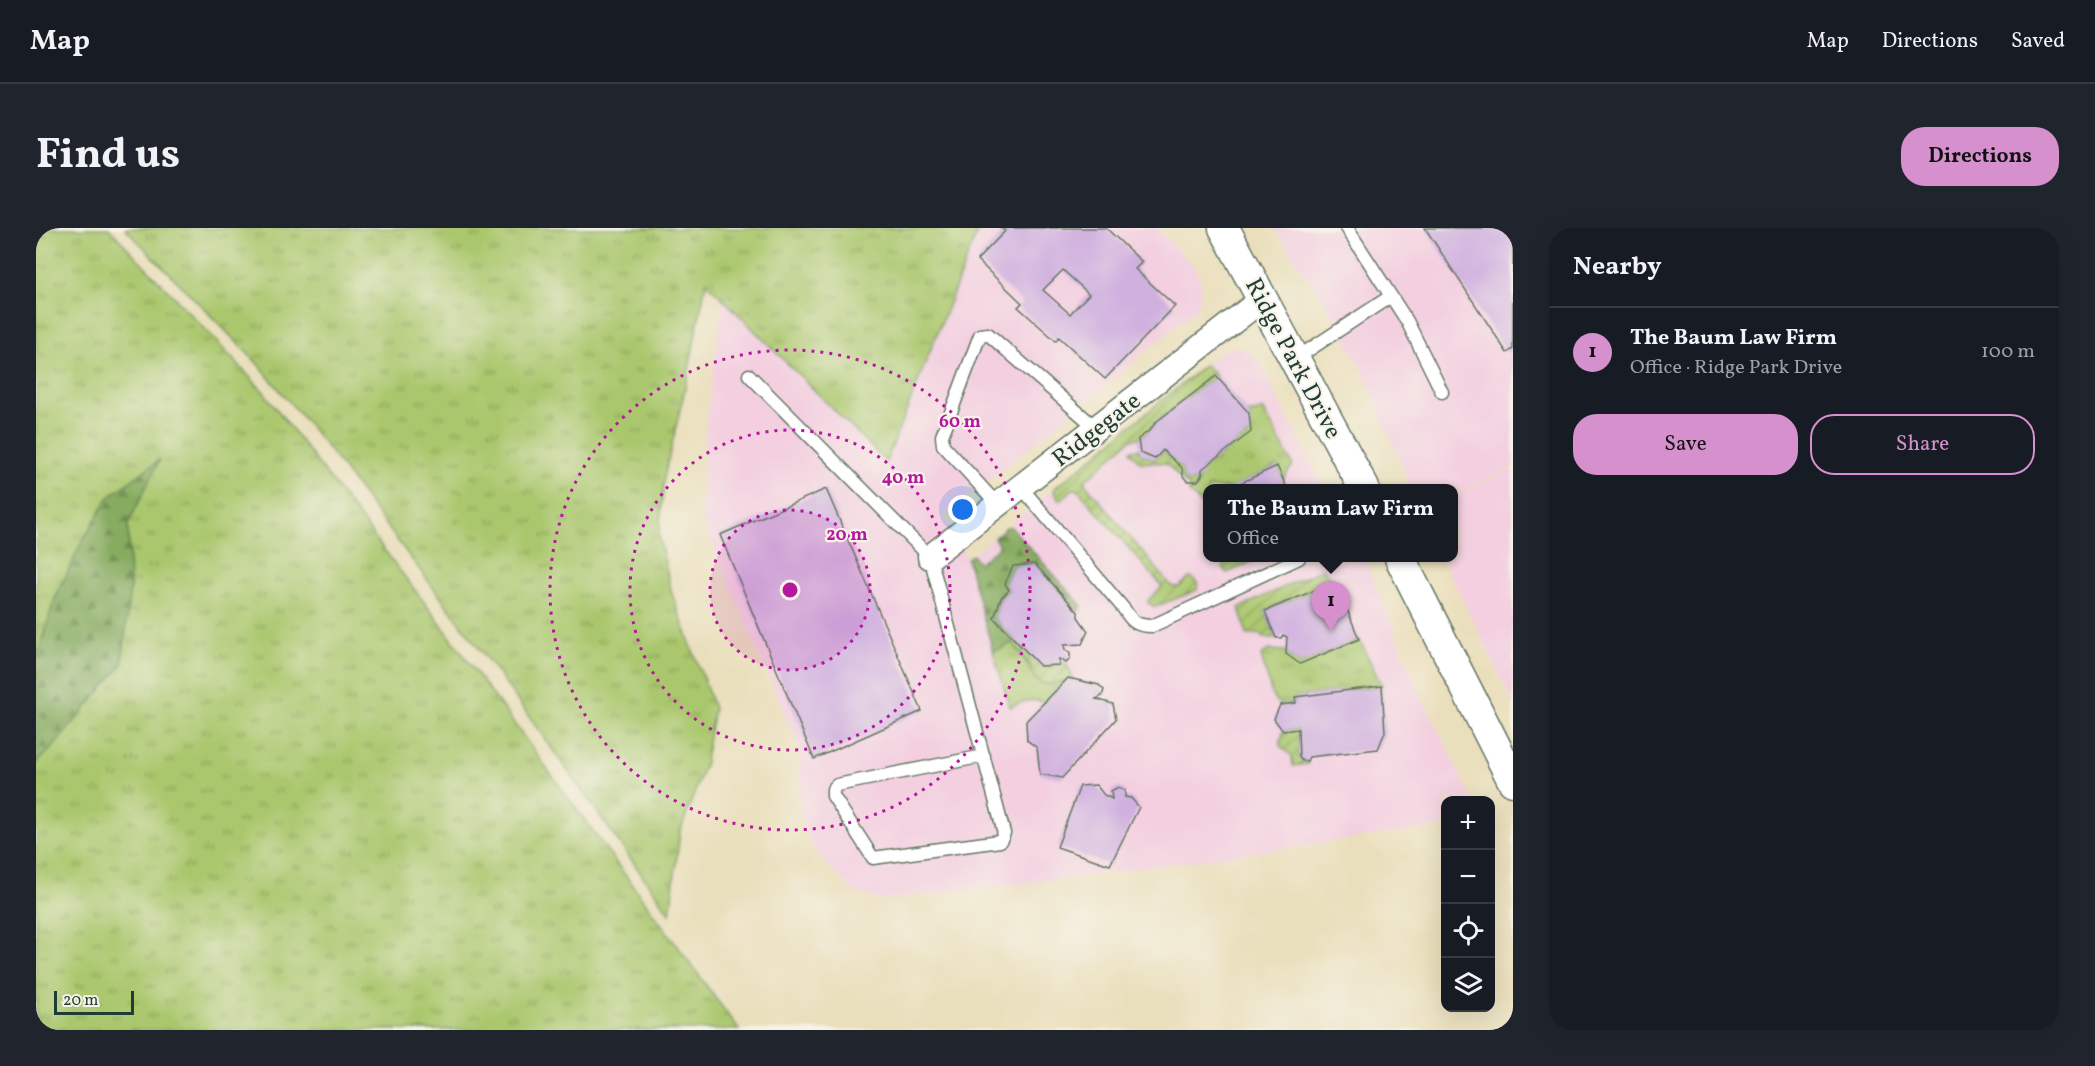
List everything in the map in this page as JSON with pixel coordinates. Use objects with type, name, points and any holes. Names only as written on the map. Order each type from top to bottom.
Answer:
[{"type":"street","name":"Ridge Park Drive","points":[[1224,228],[1361,484]]},
{"type":"street","name":"Ridgegate","points":[[930,557],[1261,300]]},
{"type":"street","points":[[1402,562],[1513,781]]},
{"type":"lane","points":[[1347,228],[1407,321],[1442,392]]},
{"type":"lane","points":[[1294,359],[1391,296]]},
{"type":"lane","points":[[998,505],[943,445],[942,441],[980,335],[988,334],[1096,428]]},
{"type":"lane","points":[[749,375],[930,557],[984,756],[1004,833],[1000,841],[873,858],[833,795],[833,789],[837,785],[984,756]]},
{"type":"lane","points":[[1022,486],[1135,624],[1152,626],[1290,562]]},
{"type":"shaded area","points":[[979,228],[1156,228],[1193,265],[1200,279],[1201,293],[1198,307],[1099,391],[943,516],[967,559],[1225,349],[1236,347],[1245,350],[1256,357],[1322,484],[1203,484],[1203,562],[1366,562],[1419,692],[1471,796],[1441,796],[1441,827],[1059,879],[881,900],[855,892],[826,864],[810,843],[800,811],[800,749],[702,519],[704,442],[723,297],[886,461]]},
{"type":"shaded area","points":[[1274,228],[1513,228],[1513,467],[1458,492],[1458,484],[1410,484],[1360,365],[1324,301]]},
{"type":"shaded area","points":[[1513,469],[1513,702],[1444,562],[1458,562],[1458,494]]},
{"type":"green space","points":[[36,228],[109,228],[263,391],[443,627],[739,1030],[36,1030],[36,763],[54,746],[130,588],[128,524],[159,460],[108,499],[80,546],[54,601],[36,660]]},
{"type":"green space","points":[[125,228],[979,228],[886,462],[706,282],[686,384],[664,478],[659,537],[672,594],[714,708],[704,767],[680,832],[670,914],[497,672],[323,442],[256,362]]},
{"type":"green space","points":[[1205,365],[1216,376],[1156,422],[1145,434],[1131,439],[1084,482],[1171,586],[1179,587],[1189,578],[1198,584],[1197,590],[1155,607],[1148,603],[1148,600],[1161,588],[1161,585],[1077,489],[1073,489],[1061,500],[1054,492],[1055,488]]},
{"type":"green space","points":[[1263,410],[1293,465],[1283,479],[1276,466],[1240,484],[1203,484],[1203,507],[1189,492],[1197,487],[1202,469],[1251,432],[1249,413]]},
{"type":"green space","points":[[1139,449],[1140,453],[1155,459],[1163,450],[1182,468],[1183,476],[1187,481],[1198,481],[1197,487],[1189,492],[1189,487],[1166,463],[1140,462],[1131,452],[1131,450]]},
{"type":"green space","points":[[160,459],[128,524],[130,588],[122,665],[54,746],[36,763],[36,660],[54,601],[80,546],[108,498]]},
{"type":"green space","points":[[1006,527],[1011,527],[1082,606],[1078,612],[1035,564],[1013,566],[1005,584],[1009,590],[1001,598],[994,618],[1015,639],[1005,647],[993,651],[967,559],[972,555],[979,563],[1000,546],[994,538]]},
{"type":"green space","points":[[1251,562],[1227,573],[1223,568],[1224,564]]},
{"type":"green space","points":[[1323,569],[1343,593],[1343,599],[1327,585],[1265,611],[1276,638],[1264,638],[1259,634],[1247,635],[1239,608]]},
{"type":"green space","points":[[1015,639],[1040,666],[1059,665],[1059,659],[1066,663],[1074,679],[1068,678],[1052,684],[1036,680],[1030,666],[1012,642]]},
{"type":"green space","points":[[1359,639],[1382,686],[1295,697],[1296,703],[1280,705],[1273,698],[1261,656],[1268,650],[1286,651],[1286,654],[1300,664]]},
{"type":"green space","points":[[1012,642],[1041,680],[1049,684],[1064,682],[1044,702],[1023,702],[1010,707],[993,651]]},
{"type":"green space","points":[[1298,729],[1299,757],[1308,764],[1293,766],[1292,756],[1280,746],[1283,731]]},
{"type":"building","points":[[1001,228],[1106,228],[1142,262],[1135,269],[1175,306],[1105,379],[1059,337],[1056,341],[1018,307],[1022,303],[977,260],[1005,231]],"holes":[[[1063,270],[1089,294],[1070,314],[1043,290]]]},
{"type":"building","points":[[1425,228],[1513,228],[1513,349],[1507,353]]},
{"type":"building","points":[[1216,376],[1249,413],[1251,432],[1202,469],[1202,475],[1198,481],[1187,481],[1183,476],[1182,468],[1163,450],[1155,459],[1140,453],[1138,439],[1156,422]]},
{"type":"building","points":[[1277,466],[1285,484],[1239,484]]},
{"type":"building","points":[[826,489],[922,711],[814,759],[720,535]]},
{"type":"building","points":[[1035,564],[1078,612],[1078,617],[1088,631],[1082,644],[1064,645],[1065,650],[1070,653],[1070,659],[1066,663],[1059,659],[1059,665],[1040,666],[994,618],[1001,598],[1009,590],[1005,584],[1013,566]]},
{"type":"building","points":[[1327,585],[1343,599],[1359,639],[1300,664],[1286,654],[1287,637],[1283,635],[1281,638],[1276,638],[1265,611]]},
{"type":"building","points":[[1068,678],[1099,685],[1104,690],[1102,696],[1096,699],[1113,704],[1116,719],[1062,778],[1040,774],[1037,748],[1027,740],[1026,721]]},
{"type":"building","points":[[1382,686],[1385,732],[1378,749],[1309,757],[1307,761],[1302,761],[1299,757],[1298,729],[1283,731],[1274,719],[1280,705],[1296,703],[1295,697]]},
{"type":"building","points":[[1096,785],[1104,795],[1112,799],[1111,791],[1118,787],[1125,790],[1125,797],[1131,798],[1139,807],[1110,865],[1057,847],[1080,786]]},
{"type":"place","name":"The Baum Law Firm","points":[[1331,631]]}]
